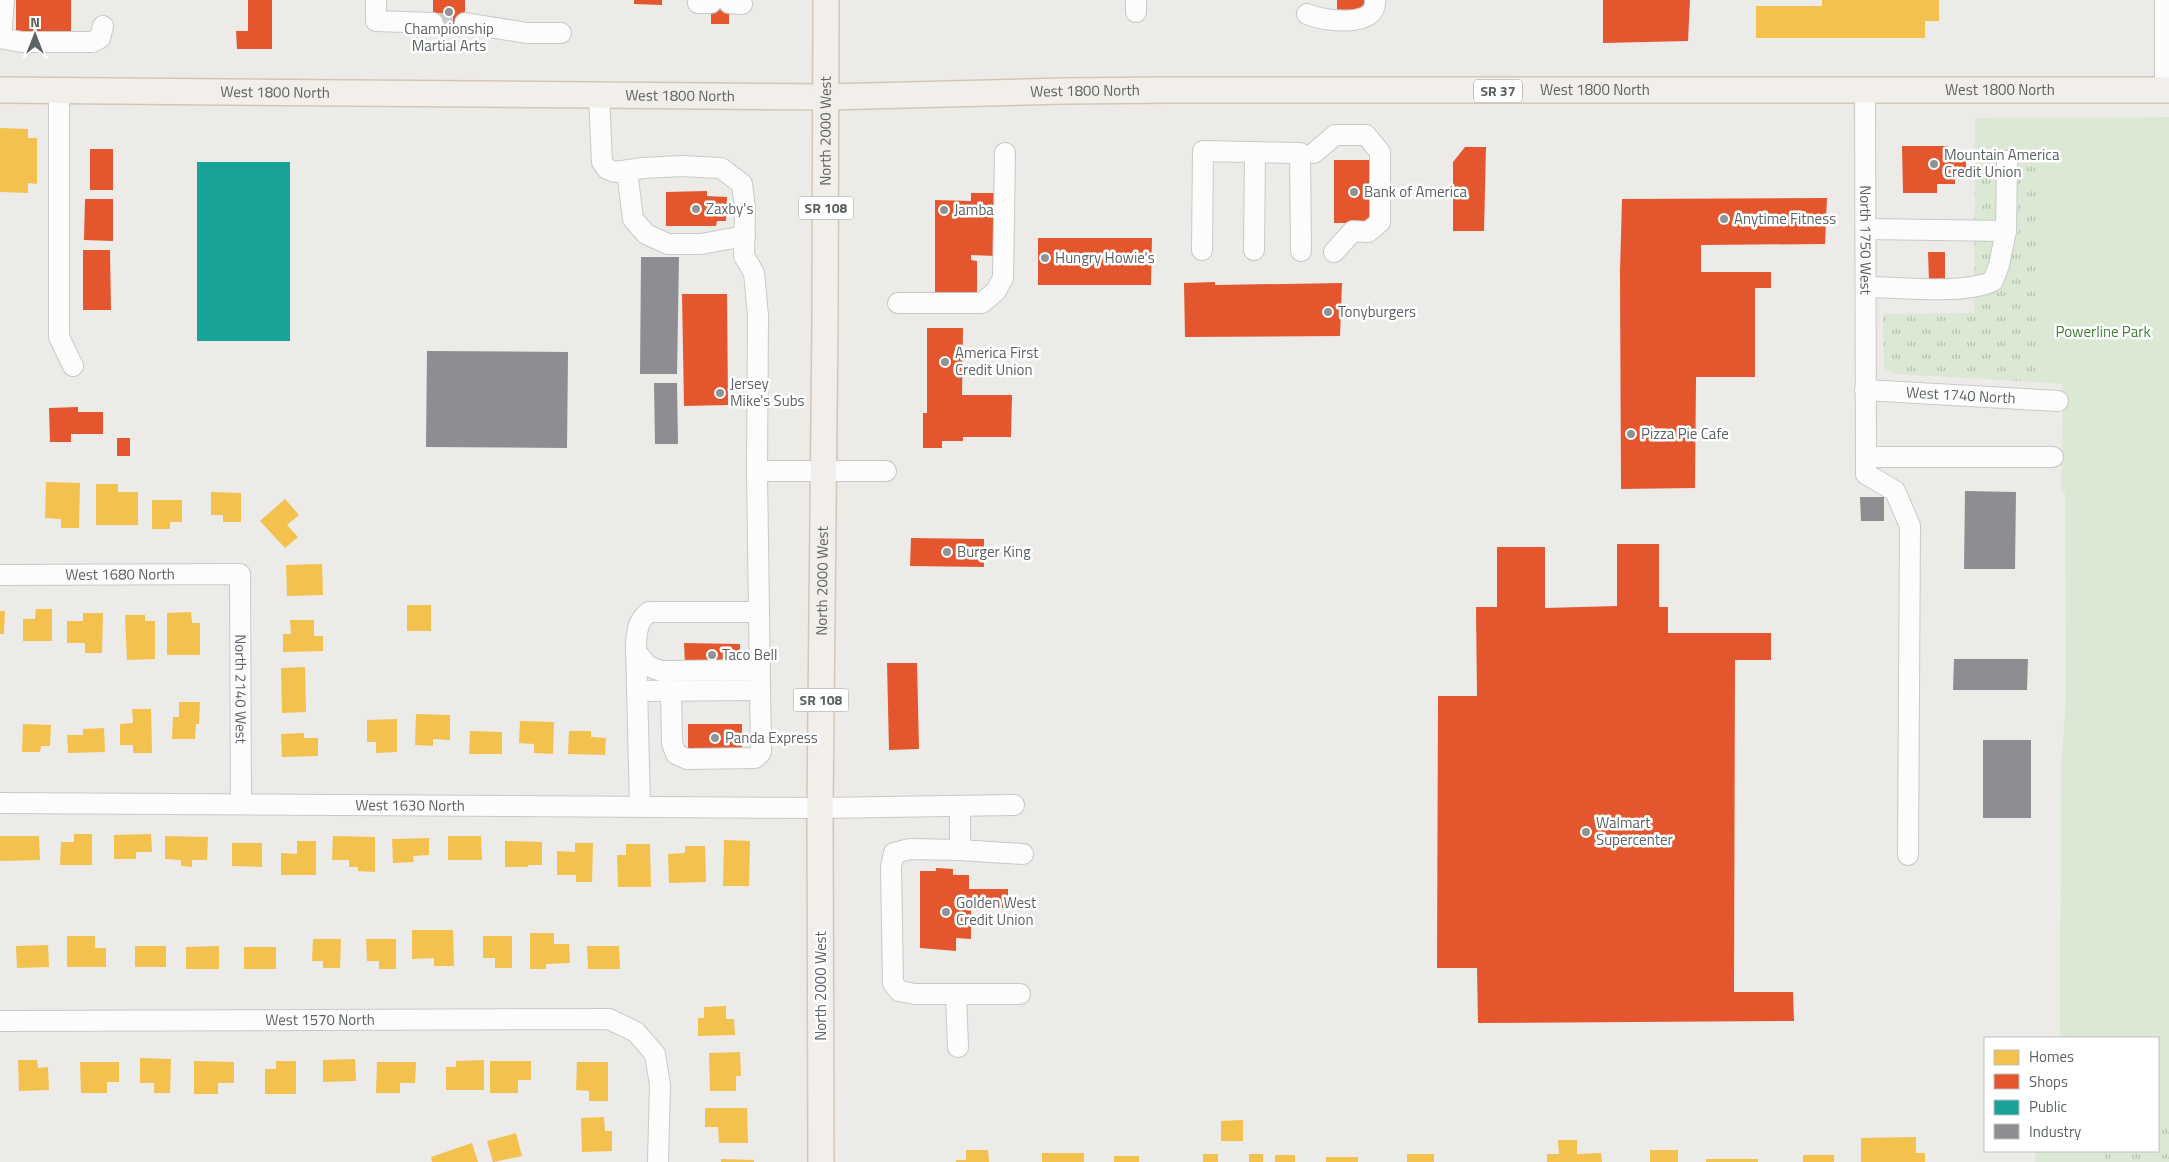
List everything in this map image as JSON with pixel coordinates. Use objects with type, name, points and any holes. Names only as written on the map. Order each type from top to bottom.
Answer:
[{"type":"main road","name":"North 2000 West","points":[[821,1162],[820,808],[827,97],[826,0]]},
{"type":"main road","name":"West 1800 North","points":[[0,90],[827,97],[1064,91],[2167,90]]},
{"type":"street","points":[[4,0],[0,38],[22,42],[92,42],[100,38],[102,26]]},
{"type":"street","points":[[376,0],[376,21],[433,23]]},
{"type":"street","points":[[1307,14],[1320,19],[1362,19],[1370,16],[1375,10],[1375,0]]},
{"type":"street","points":[[2165,0],[2167,90]]},
{"type":"street","points":[[465,23],[527,33],[561,33]]},
{"type":"street","points":[[59,90],[59,337],[73,366]]},
{"type":"street","name":"North 1750 West","points":[[1865,90],[1866,474],[1895,491],[1910,526],[1908,855]]},
{"type":"street","points":[[599,95],[602,162],[607,169],[616,172],[627,172],[643,168],[662,167],[721,168],[742,184],[745,208],[744,256],[754,273],[758,316],[759,756],[755,758],[682,758],[674,752],[672,743],[671,691]]},
{"type":"street","points":[[1314,153],[1335,135],[1366,135],[1380,152],[1380,222],[1368,232],[1353,231],[1334,252]]},
{"type":"street","points":[[1202,250],[1203,151],[1300,153],[1301,251]]},
{"type":"street","points":[[1254,250],[1255,152]]},
{"type":"street","points":[[898,303],[982,303],[1000,286],[1003,278],[1005,153]]},
{"type":"street","points":[[1866,287],[1958,288],[1983,286],[1993,281],[1999,265],[2006,231],[2006,161]]},
{"type":"street","points":[[627,172],[633,219],[646,234],[668,244],[701,244],[744,236]]},
{"type":"street","points":[[1866,229],[2006,231]]},
{"type":"street","name":"West 1740 North","points":[[1865,390],[2058,401]]},
{"type":"street","points":[[1866,457],[2053,457]]},
{"type":"street","points":[[757,470],[886,471]]},
{"type":"street","name":"West 1680 North","points":[[0,574],[240,574]]},
{"type":"street","name":"North 2140 West","points":[[240,574],[241,804]]},
{"type":"street","points":[[640,806],[636,652],[638,624],[642,617],[648,612],[760,612]]},
{"type":"street","points":[[636,652],[648,666],[661,670],[760,680]]},
{"type":"street","points":[[637,691],[671,691],[760,680]]},
{"type":"street","name":"West 1630 North","points":[[0,803],[820,808],[1014,805]]},
{"type":"street","points":[[960,806],[960,850]]},
{"type":"street","points":[[1020,994],[914,994],[899,991],[893,983],[891,868],[894,853],[900,850],[960,850],[1023,854]]},
{"type":"street","points":[[956,994],[958,1047]]},
{"type":"street","name":"West 1570 North","points":[[0,1021],[609,1019],[636,1032],[655,1054],[660,1085],[658,1162]]},
{"type":"green space","name":"Powerline Park","points":[[2169,117],[2169,1113],[2159,1113],[2159,1037],[2060,1037],[2061,769],[2066,699],[2065,492],[2061,491],[2063,384],[2037,382],[2042,150],[1975,149],[1975,118]]},
{"type":"green space","points":[[1975,149],[2042,149],[2037,382],[1896,374],[1884,367],[1883,314],[1974,313]]},
{"type":"green space","points":[[2159,1113],[2169,1113],[2169,1162],[2105,1162],[2105,1152],[2159,1152]]},
{"type":"green space","points":[[2035,1152],[2105,1152],[2105,1162],[2035,1162]]},
{"type":"building: Homes","points":[[1822,0],[1939,0],[1939,21],[1925,21],[1925,38],[1756,38],[1756,6],[1822,6]]},
{"type":"building: Homes","points":[[0,128],[28,129],[28,138],[37,138],[37,184],[28,183],[28,193],[0,192]]},
{"type":"building: Homes","points":[[46,482],[80,483],[79,528],[61,528],[61,519],[45,518]]},
{"type":"building: Homes","points":[[96,484],[118,484],[118,492],[138,492],[138,525],[96,525]]},
{"type":"building: Homes","points":[[211,492],[241,493],[241,522],[223,522],[223,515],[211,515]]},
{"type":"building: Homes","points":[[285,499],[299,515],[287,525],[298,537],[285,548],[260,521]]},
{"type":"building: Homes","points":[[152,500],[182,500],[182,522],[170,522],[170,529],[152,529]]},
{"type":"building: Homes","points":[[322,564],[323,595],[287,596],[286,565]]},
{"type":"building: Homes","points":[[407,605],[431,605],[431,631],[407,631]]},
{"type":"building: Homes","points":[[36,609],[52,609],[52,641],[23,641],[23,619],[35,619]]},
{"type":"building: Homes","points":[[0,611],[5,611],[4,634],[0,634]]},
{"type":"building: Homes","points":[[191,612],[192,623],[200,623],[200,655],[167,655],[167,613]]},
{"type":"building: Homes","points":[[83,613],[103,613],[102,653],[85,653],[85,643],[67,643],[67,621],[83,621]]},
{"type":"building: Homes","points":[[125,615],[145,615],[145,621],[155,621],[155,659],[127,660]]},
{"type":"building: Homes","points":[[290,620],[314,620],[314,636],[323,636],[323,651],[283,652],[283,634],[291,634]]},
{"type":"building: Homes","points":[[305,667],[306,712],[282,713],[281,668]]},
{"type":"building: Homes","points":[[179,702],[200,702],[199,724],[196,724],[195,739],[172,739],[173,717],[179,717]]},
{"type":"building: Homes","points":[[132,709],[151,709],[152,753],[133,753],[133,745],[120,745],[120,724],[133,723]]},
{"type":"building: Homes","points":[[416,714],[450,715],[450,740],[433,739],[433,746],[415,745]]},
{"type":"building: Homes","points":[[397,719],[397,752],[376,753],[376,742],[367,742],[367,720]]},
{"type":"building: Homes","points":[[520,721],[554,722],[553,754],[534,753],[534,744],[519,743]]},
{"type":"building: Homes","points":[[23,724],[51,725],[50,746],[41,746],[40,752],[22,752]]},
{"type":"building: Homes","points":[[104,728],[105,752],[68,753],[67,735],[83,735],[83,729]]},
{"type":"building: Homes","points":[[470,731],[502,732],[502,754],[469,754]]},
{"type":"building: Homes","points":[[569,731],[591,731],[591,737],[606,738],[605,755],[568,754]]},
{"type":"building: Homes","points":[[304,733],[304,738],[318,738],[318,756],[282,757],[281,734]]},
{"type":"building: Homes","points":[[74,834],[92,834],[92,865],[60,865],[61,842],[74,842]]},
{"type":"building: Homes","points":[[151,834],[152,852],[136,852],[136,859],[114,859],[114,835]]},
{"type":"building: Homes","points":[[0,836],[39,836],[40,860],[0,861]]},
{"type":"building: Homes","points":[[165,836],[208,837],[207,860],[192,860],[192,867],[181,866],[181,860],[165,859]]},
{"type":"building: Homes","points":[[333,836],[375,837],[375,872],[358,871],[358,867],[349,867],[349,860],[332,860]]},
{"type":"building: Homes","points":[[448,836],[481,836],[482,860],[448,860]]},
{"type":"building: Homes","points":[[429,838],[429,855],[413,856],[414,862],[393,863],[392,839]]},
{"type":"building: Homes","points":[[724,840],[750,841],[749,886],[723,886]]},
{"type":"building: Homes","points":[[297,841],[316,841],[316,875],[281,875],[281,853],[297,854]]},
{"type":"building: Homes","points":[[505,841],[542,842],[542,865],[505,867]]},
{"type":"building: Homes","points":[[232,843],[262,843],[262,867],[232,866]]},
{"type":"building: Homes","points":[[575,843],[593,843],[592,882],[576,882],[576,875],[557,875],[557,851],[575,852]]},
{"type":"building: Homes","points":[[626,844],[650,844],[651,887],[618,887],[617,855],[626,855]]},
{"type":"building: Homes","points":[[685,846],[705,846],[706,882],[669,883],[668,854],[685,853]]},
{"type":"building: Homes","points":[[412,930],[453,930],[454,966],[434,966],[434,958],[412,959]]},
{"type":"building: Homes","points":[[530,933],[554,933],[554,944],[569,944],[570,963],[546,964],[546,969],[530,969]]},
{"type":"building: Homes","points":[[67,936],[95,936],[95,948],[106,948],[106,967],[67,967]]},
{"type":"building: Homes","points":[[483,936],[512,936],[512,968],[495,968],[495,958],[483,958]]},
{"type":"building: Homes","points":[[313,939],[341,939],[340,968],[323,968],[323,961],[312,961]]},
{"type":"building: Homes","points":[[366,939],[396,939],[396,969],[379,969],[379,961],[367,961]]},
{"type":"building: Homes","points":[[48,945],[49,967],[17,968],[16,946]]},
{"type":"building: Homes","points":[[135,946],[166,946],[166,967],[135,967]]},
{"type":"building: Homes","points":[[219,946],[219,969],[186,969],[186,947]]},
{"type":"building: Homes","points":[[587,946],[619,946],[620,969],[588,969]]},
{"type":"building: Homes","points":[[244,947],[276,947],[276,969],[244,969]]},
{"type":"building: Homes","points":[[726,1006],[726,1019],[734,1019],[735,1035],[698,1036],[698,1018],[704,1018],[704,1007]]},
{"type":"building: Homes","points":[[740,1052],[741,1076],[736,1076],[736,1091],[710,1091],[709,1053]]},
{"type":"building: Homes","points":[[140,1058],[171,1059],[170,1093],[154,1093],[154,1083],[140,1083]]},
{"type":"building: Homes","points":[[355,1059],[356,1081],[323,1082],[323,1060]]},
{"type":"building: Homes","points":[[18,1060],[37,1060],[38,1068],[48,1067],[49,1090],[19,1091]]},
{"type":"building: Homes","points":[[484,1060],[484,1090],[446,1090],[446,1067],[456,1067],[456,1061]]},
{"type":"building: Homes","points":[[194,1061],[234,1062],[234,1083],[218,1083],[218,1094],[194,1094]]},
{"type":"building: Homes","points":[[276,1061],[296,1061],[296,1094],[265,1094],[265,1069],[276,1069]]},
{"type":"building: Homes","points":[[490,1061],[531,1061],[531,1080],[518,1080],[518,1093],[490,1093]]},
{"type":"building: Homes","points":[[80,1062],[119,1062],[119,1082],[107,1082],[107,1093],[81,1093]]},
{"type":"building: Homes","points":[[377,1062],[416,1062],[415,1083],[400,1083],[400,1093],[376,1093]]},
{"type":"building: Homes","points":[[577,1062],[608,1062],[608,1101],[589,1101],[589,1091],[576,1090]]},
{"type":"building: Homes","points":[[705,1108],[747,1108],[748,1143],[719,1143],[718,1127],[705,1127]]},
{"type":"building: Homes","points":[[604,1117],[605,1131],[612,1131],[612,1151],[582,1152],[581,1118]]},
{"type":"building: Homes","points":[[1243,1120],[1243,1141],[1221,1141],[1221,1121]]},
{"type":"building: Homes","points":[[516,1133],[522,1156],[493,1162],[487,1141]]},
{"type":"building: Homes","points":[[1916,1137],[1916,1153],[1925,1153],[1925,1162],[1861,1162],[1861,1138]]},
{"type":"building: Homes","points":[[1558,1140],[1577,1140],[1577,1154],[1601,1153],[1602,1162],[1547,1162],[1547,1154],[1559,1154]]},
{"type":"building: Homes","points":[[472,1143],[478,1162],[432,1162],[431,1157]]},
{"type":"building: Homes","points":[[966,1150],[988,1150],[989,1162],[956,1162],[956,1160],[966,1160]]},
{"type":"building: Homes","points":[[1650,1150],[1678,1150],[1678,1162],[1650,1162]]},
{"type":"building: Homes","points":[[1042,1153],[1084,1153],[1084,1162],[1042,1162]]},
{"type":"building: Homes","points":[[1203,1154],[1218,1154],[1218,1162],[1203,1162]]},
{"type":"building: Homes","points":[[1249,1154],[1263,1154],[1263,1162],[1249,1162]]},
{"type":"building: Homes","points":[[1407,1154],[1434,1154],[1434,1162],[1407,1162]]},
{"type":"building: Homes","points":[[1275,1155],[1295,1155],[1295,1162],[1275,1162]]},
{"type":"building: Homes","points":[[1803,1155],[1834,1155],[1834,1162],[1803,1162]]},
{"type":"building: Homes","points":[[1114,1156],[1139,1156],[1139,1162],[1114,1162]]},
{"type":"building: Homes","points":[[1326,1157],[1358,1157],[1358,1162],[1326,1162]]},
{"type":"building: Homes","points":[[721,1159],[754,1160],[754,1162],[721,1162]]},
{"type":"building: Homes","points":[[1706,1159],[1758,1159],[1758,1162],[1706,1162]]},
{"type":"building: Shops","points":[[16,0],[71,0],[71,31],[16,31]]},
{"type":"building: Shops","points":[[248,0],[272,0],[272,49],[237,49],[236,31],[248,31]]},
{"type":"building: Shops","name":"Championship Martial Arts","points":[[433,0],[465,0],[465,30],[433,30]]},
{"type":"building: Shops","points":[[634,0],[662,0],[662,5],[634,4]]},
{"type":"building: Shops","points":[[711,0],[729,0],[729,24],[711,24]]},
{"type":"building: Shops","points":[[1337,0],[1367,0],[1368,13],[1337,13]]},
{"type":"building: Shops","points":[[1603,0],[1690,0],[1688,41],[1603,43]]},
{"type":"building: Shops","name":"Mountain America Credit Union","points":[[1902,146],[1948,146],[1948,157],[1966,157],[1966,170],[1962,171],[1962,178],[1955,178],[1955,184],[1937,184],[1937,193],[1903,193]]},
{"type":"building: Shops","points":[[1465,147],[1486,147],[1484,231],[1453,231],[1453,162]]},
{"type":"building: Shops","points":[[90,149],[113,149],[113,190],[90,190]]},
{"type":"building: Shops","name":"Bank of America","points":[[1334,160],[1374,160],[1375,223],[1334,223]]},
{"type":"building: Shops","name":"Zaxby's","points":[[707,191],[707,196],[727,197],[726,221],[717,221],[716,226],[666,226],[666,192]]},
{"type":"building: Shops","points":[[971,193],[996,193],[995,256],[971,255],[971,260],[977,261],[977,298],[935,298],[935,200],[971,201]]},
{"type":"building: Shops","points":[[1827,198],[1825,244],[1701,245],[1701,272],[1771,272],[1771,288],[1755,288],[1755,377],[1696,377],[1695,488],[1621,489],[1620,272],[1622,199]]},
{"type":"building: Shops","points":[[85,199],[113,199],[113,241],[84,240]]},
{"type":"building: Shops","points":[[1038,238],[1152,238],[1151,285],[1038,285]]},
{"type":"building: Shops","points":[[83,250],[110,250],[111,310],[83,310]]},
{"type":"building: Shops","points":[[1928,252],[1945,252],[1945,281],[1929,281]]},
{"type":"building: Shops","points":[[1215,282],[1215,285],[1342,283],[1340,336],[1185,337],[1184,283]]},
{"type":"building: Shops","points":[[682,294],[727,294],[728,405],[684,406]]},
{"type":"building: Shops","name":"America First Credit Union","points":[[927,328],[963,328],[962,395],[1012,395],[1011,437],[963,437],[963,441],[942,441],[942,448],[923,448],[923,413],[927,413]]},
{"type":"building: Shops","points":[[78,407],[78,412],[103,412],[103,434],[71,434],[71,442],[50,442],[49,408]]},
{"type":"building: Shops","points":[[117,438],[130,438],[130,456],[117,456]]},
{"type":"building: Shops","name":"Burger King","points":[[911,538],[984,539],[984,567],[910,566]]},
{"type":"building: Shops","name":"Walmart Supercenter","points":[[1617,544],[1659,544],[1659,607],[1668,607],[1668,633],[1771,633],[1771,660],[1735,660],[1734,992],[1793,992],[1794,1021],[1478,1023],[1477,968],[1437,968],[1438,696],[1477,696],[1476,607],[1497,607],[1497,547],[1545,547],[1545,608],[1617,606]]},
{"type":"building: Shops","name":"Taco Bell","points":[[684,643],[740,644],[740,666],[685,665]]},
{"type":"building: Shops","points":[[887,663],[917,663],[919,749],[889,750]]},
{"type":"building: Shops","name":"Panda Express","points":[[688,724],[742,724],[742,753],[688,752]]},
{"type":"building: Shops","name":"Golden West Credit Union","points":[[936,868],[953,869],[953,875],[969,875],[969,889],[1008,889],[1008,908],[971,907],[971,939],[956,938],[956,951],[920,948],[920,871],[936,871]]},
{"type":"building: Public","points":[[197,162],[290,162],[290,341],[197,341]]},
{"type":"building: Industry","points":[[641,257],[679,257],[677,374],[640,374]]},
{"type":"building: Industry","points":[[427,351],[568,352],[567,448],[426,447]]},
{"type":"building: Industry","points":[[654,383],[677,383],[678,444],[655,444]]},
{"type":"building: Industry","points":[[1965,491],[2016,492],[2015,569],[1964,569]]},
{"type":"building: Industry","points":[[1860,497],[1884,497],[1884,521],[1861,521]]},
{"type":"building: Industry","points":[[1954,659],[2028,659],[2027,690],[1953,690]]},
{"type":"building: Industry","points":[[1983,740],[2031,740],[2031,818],[1983,818]]},
{"type":"tunnel","points":[[433,23],[465,23]]},
{"type":"place","name":"Championship Martial Arts","points":[[449,12]]},
{"type":"place","name":"Mountain America Credit Union","points":[[1934,164]]},
{"type":"place","name":"Bank of America","points":[[1354,192]]},
{"type":"place","name":"Zaxby's","points":[[696,209]]},
{"type":"place","name":"Jamba","points":[[944,210]]},
{"type":"place","name":"Anytime Fitness","points":[[1724,219]]},
{"type":"place","name":"Hungry Howie's","points":[[1045,258]]},
{"type":"place","name":"Tonyburgers","points":[[1328,312]]},
{"type":"place","name":"America First Credit Union","points":[[945,362]]},
{"type":"place","name":"Jersey Mike's Subs","points":[[720,393]]},
{"type":"place","name":"Pizza Pie Cafe","points":[[1631,434]]},
{"type":"place","name":"Burger King","points":[[947,552]]},
{"type":"place","name":"Taco Bell","points":[[712,655]]},
{"type":"place","name":"Panda Express","points":[[715,738]]},
{"type":"place","name":"Walmart Supercenter","points":[[1586,832]]},
{"type":"place","name":"Golden West Credit Union","points":[[946,912]]}]
